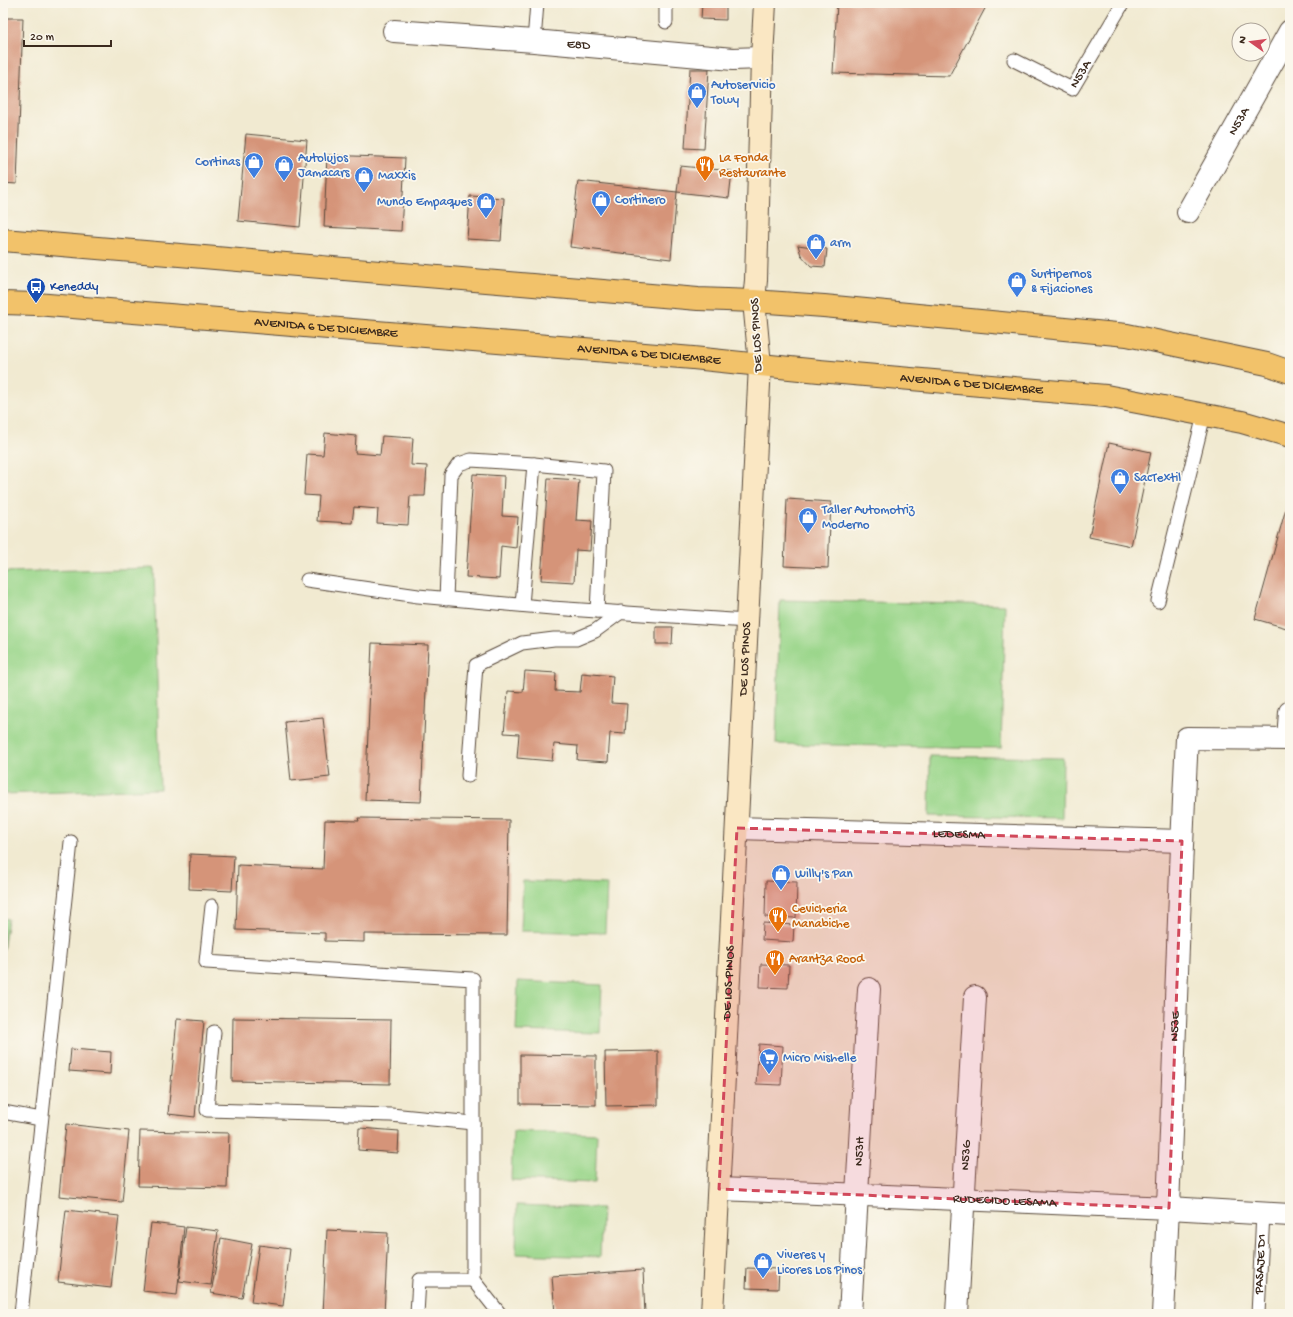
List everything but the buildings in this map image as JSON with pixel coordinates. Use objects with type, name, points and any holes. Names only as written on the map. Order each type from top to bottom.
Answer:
[{"type":"main road","points":[[3,240],[698,299],[754,300],[1127,335],[1267,364],[1290,372]]},
{"type":"main road","name":"AVENIDA 6 DE DICIEMBRE","points":[[3,303],[44,304],[693,358],[1106,396],[1242,422],[1290,436]]},
{"type":"street","name":"DE LOS PINOS","points":[[712,1314],[760,365],[754,300],[756,280],[762,58],[765,3]]},
{"type":"street","name":"E8D","points":[[394,31],[534,41],[733,59],[762,58]]},
{"type":"street","name":"N53A","points":[[1188,212],[1290,31]]},
{"type":"street","points":[[1289,739],[1290,712]]},
{"type":"street","name":"N53E","points":[[1163,1314],[1169,1208],[1186,738],[1289,739]]},
{"type":"street","name":"LEDESMA","points":[[737,828],[1182,841]]},
{"type":"street","name":"N53H","points":[[850,1314],[869,989]]},
{"type":"street","name":"N53G","points":[[957,1314],[975,997]]},
{"type":"street","name":"RUDECIDO LESAMA","points":[[719,1189],[1169,1208],[1290,1215]]},
{"type":"lane","points":[[534,41],[537,3]]},
{"type":"lane","points":[[666,3],[666,22]]},
{"type":"lane","name":"N53A","points":[[1014,60],[1072,89],[1123,3]]},
{"type":"lane","points":[[1158,601],[1204,415]]},
{"type":"lane","points":[[446,599],[451,475],[459,464],[471,460],[534,464],[604,471],[597,610]]},
{"type":"lane","points":[[522,605],[534,464]]},
{"type":"lane","points":[[307,580],[446,599],[747,621]]},
{"type":"lane","points":[[468,776],[476,665],[522,643],[554,639],[576,639],[595,631],[621,612]]},
{"type":"lane","points":[[21,1314],[70,842]]},
{"type":"lane","points":[[212,906],[206,962],[473,979],[473,1280],[500,1314]]},
{"type":"lane","points":[[214,1032],[207,1110],[391,1115],[473,1122]]},
{"type":"lane","points":[[3,1112],[41,1118]]},
{"type":"lane","name":"PASAJE D1","points":[[1258,1314],[1263,1213]]},
{"type":"lane","points":[[417,1314],[419,1280],[473,1280]]},
{"type":"highlighted area","points":[[737,828],[1182,841],[1169,1208],[719,1189]]},
{"type":"green space","points":[[154,568],[160,789],[3,794],[3,572]]},
{"type":"green space","points":[[780,600],[1005,605],[1001,748],[776,744]]},
{"type":"green space","points":[[930,756],[1063,758],[1062,818],[929,816]]},
{"type":"green space","points":[[523,881],[607,884],[605,933],[521,931]]},
{"type":"green space","points":[[3,918],[8,919],[3,951]]},
{"type":"green space","points":[[518,981],[602,985],[600,1033],[516,1031]]},
{"type":"green space","points":[[513,1131],[597,1134],[595,1183],[511,1180]]},
{"type":"green space","points":[[517,1205],[602,1208],[600,1257],[516,1254]]},
{"type":"place","name":"Autoservicio Towy","points":[[697,109]]},
{"type":"place","name":"Cortinas","points":[[254,179]]},
{"type":"place","name":"Autolujos Jamacars","points":[[284,182]]},
{"type":"place","name":"La Fonda Restaurante","points":[[705,182]]},
{"type":"place","name":"Maxxis","points":[[364,193]]},
{"type":"place","name":"Cortinero","points":[[601,217]]},
{"type":"place","name":"Mundo Empaques","points":[[486,219]]},
{"type":"place","name":"arm","points":[[816,260]]},
{"type":"place","name":"Surtipernos & Fijaciones","points":[[1017,298]]},
{"type":"place","name":"Keneddy","points":[[36,304]]},
{"type":"place","name":"SacTextil","points":[[1120,495]]},
{"type":"place","name":"Taller Automotriz Moderno","points":[[808,534]]},
{"type":"place","name":"Willy's Pan","points":[[781,891]]},
{"type":"place","name":"Cevicheria Manabiche","points":[[778,933]]},
{"type":"place","name":"Arantza Rood","points":[[775,976]]},
{"type":"place","name":"Micro Mishelle","points":[[769,1075]]},
{"type":"place","name":"Viveres y Licores Los Pinos","points":[[763,1279]]}]
